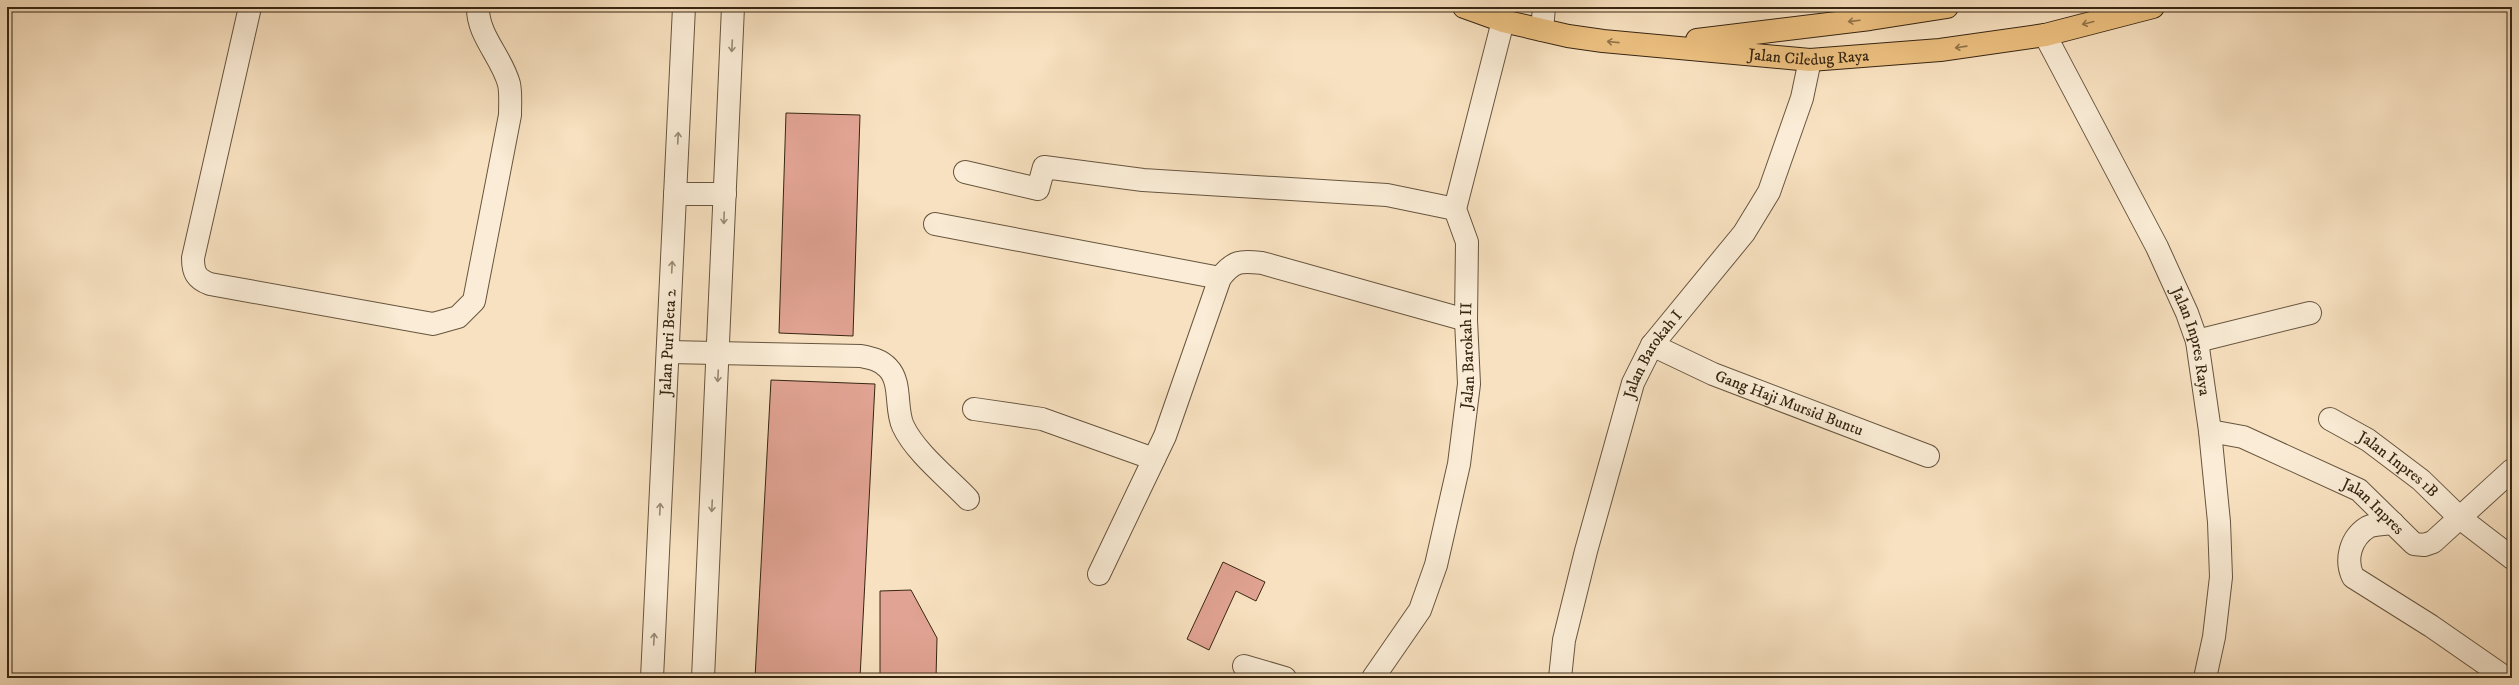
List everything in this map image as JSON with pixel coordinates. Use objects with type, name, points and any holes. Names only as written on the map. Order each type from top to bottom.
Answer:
[{"type":"main road","name":"Jalan Ciledug Raya","points":[[1464,7],[1503,21],[1603,41],[1810,60],[1917,52],[2045,34],[2153,7]]},
{"type":"main road","points":[[1651,46],[1780,31],[1948,7]]},
{"type":"street","points":[[250,7],[193,258],[193,271],[200,280],[210,284],[433,324],[458,317],[474,301],[510,115],[509,84],[486,37],[478,16],[478,7]]},
{"type":"street","name":"Jalan Puri Beta 2","points":[[652,678],[684,7]]},
{"type":"street","points":[[703,678],[719,353],[733,7]]},
{"type":"street","points":[[1542,30],[1544,7]]},
{"type":"street","points":[[965,172],[1038,190],[1044,167],[1143,180],[1387,195],[1455,209],[1503,21]]},
{"type":"street","name":"Jalan Inpres Raya","points":[[2045,34],[2157,247],[2187,313],[2197,342],[2210,431],[2219,522],[2221,577],[2214,637],[2205,678]]},
{"type":"street","name":"Jalan Barokah I","points":[[1560,678],[1564,640],[1588,543],[1633,383],[1652,345],[1744,233],[1769,192],[1802,98],[1810,60]]},
{"type":"street","points":[[675,194],[725,194]]},
{"type":"street","name":"Jalan Barokah II","points":[[1373,678],[1420,610],[1436,565],[1458,464],[1469,384],[1466,320],[1467,242],[1455,209]]},
{"type":"street","points":[[935,224],[1220,278]]},
{"type":"street","points":[[1099,574],[1165,436],[1220,278],[1229,267],[1243,261],[1262,263],[1466,320]]},
{"type":"street","points":[[2197,342],[2310,313]]},
{"type":"street","name":"Gang Haji Mursid Buntu","points":[[1652,345],[1713,374],[1928,456]]},
{"type":"street","points":[[668,352],[861,356],[877,360],[889,369],[896,384],[897,408],[903,426],[914,442],[968,499]]},
{"type":"street","points":[[974,409],[1042,419],[1154,459]]},
{"type":"street","name":"Jalan Inpres 1B","points":[[2330,419],[2368,440],[2421,480],[2460,518],[2512,558]]},
{"type":"street","name":"Jalan Inpres","points":[[2210,431],[2243,438],[2359,490],[2414,544],[2424,545],[2433,542],[2512,470]]},
{"type":"street","points":[[2393,523],[2368,527],[2352,542],[2348,566],[2353,577],[2431,626],[2506,678]]},
{"type":"street","points":[[1244,666],[1285,678]]},
{"type":"building","points":[[786,113],[860,115],[853,336],[779,333]]},
{"type":"building","points":[[771,380],[875,384],[860,678],[755,678]]},
{"type":"building","points":[[1223,562],[1265,582],[1256,601],[1236,591],[1209,650],[1187,639]]},
{"type":"building","points":[[911,590],[937,638],[936,678],[880,678],[880,591]]}]
